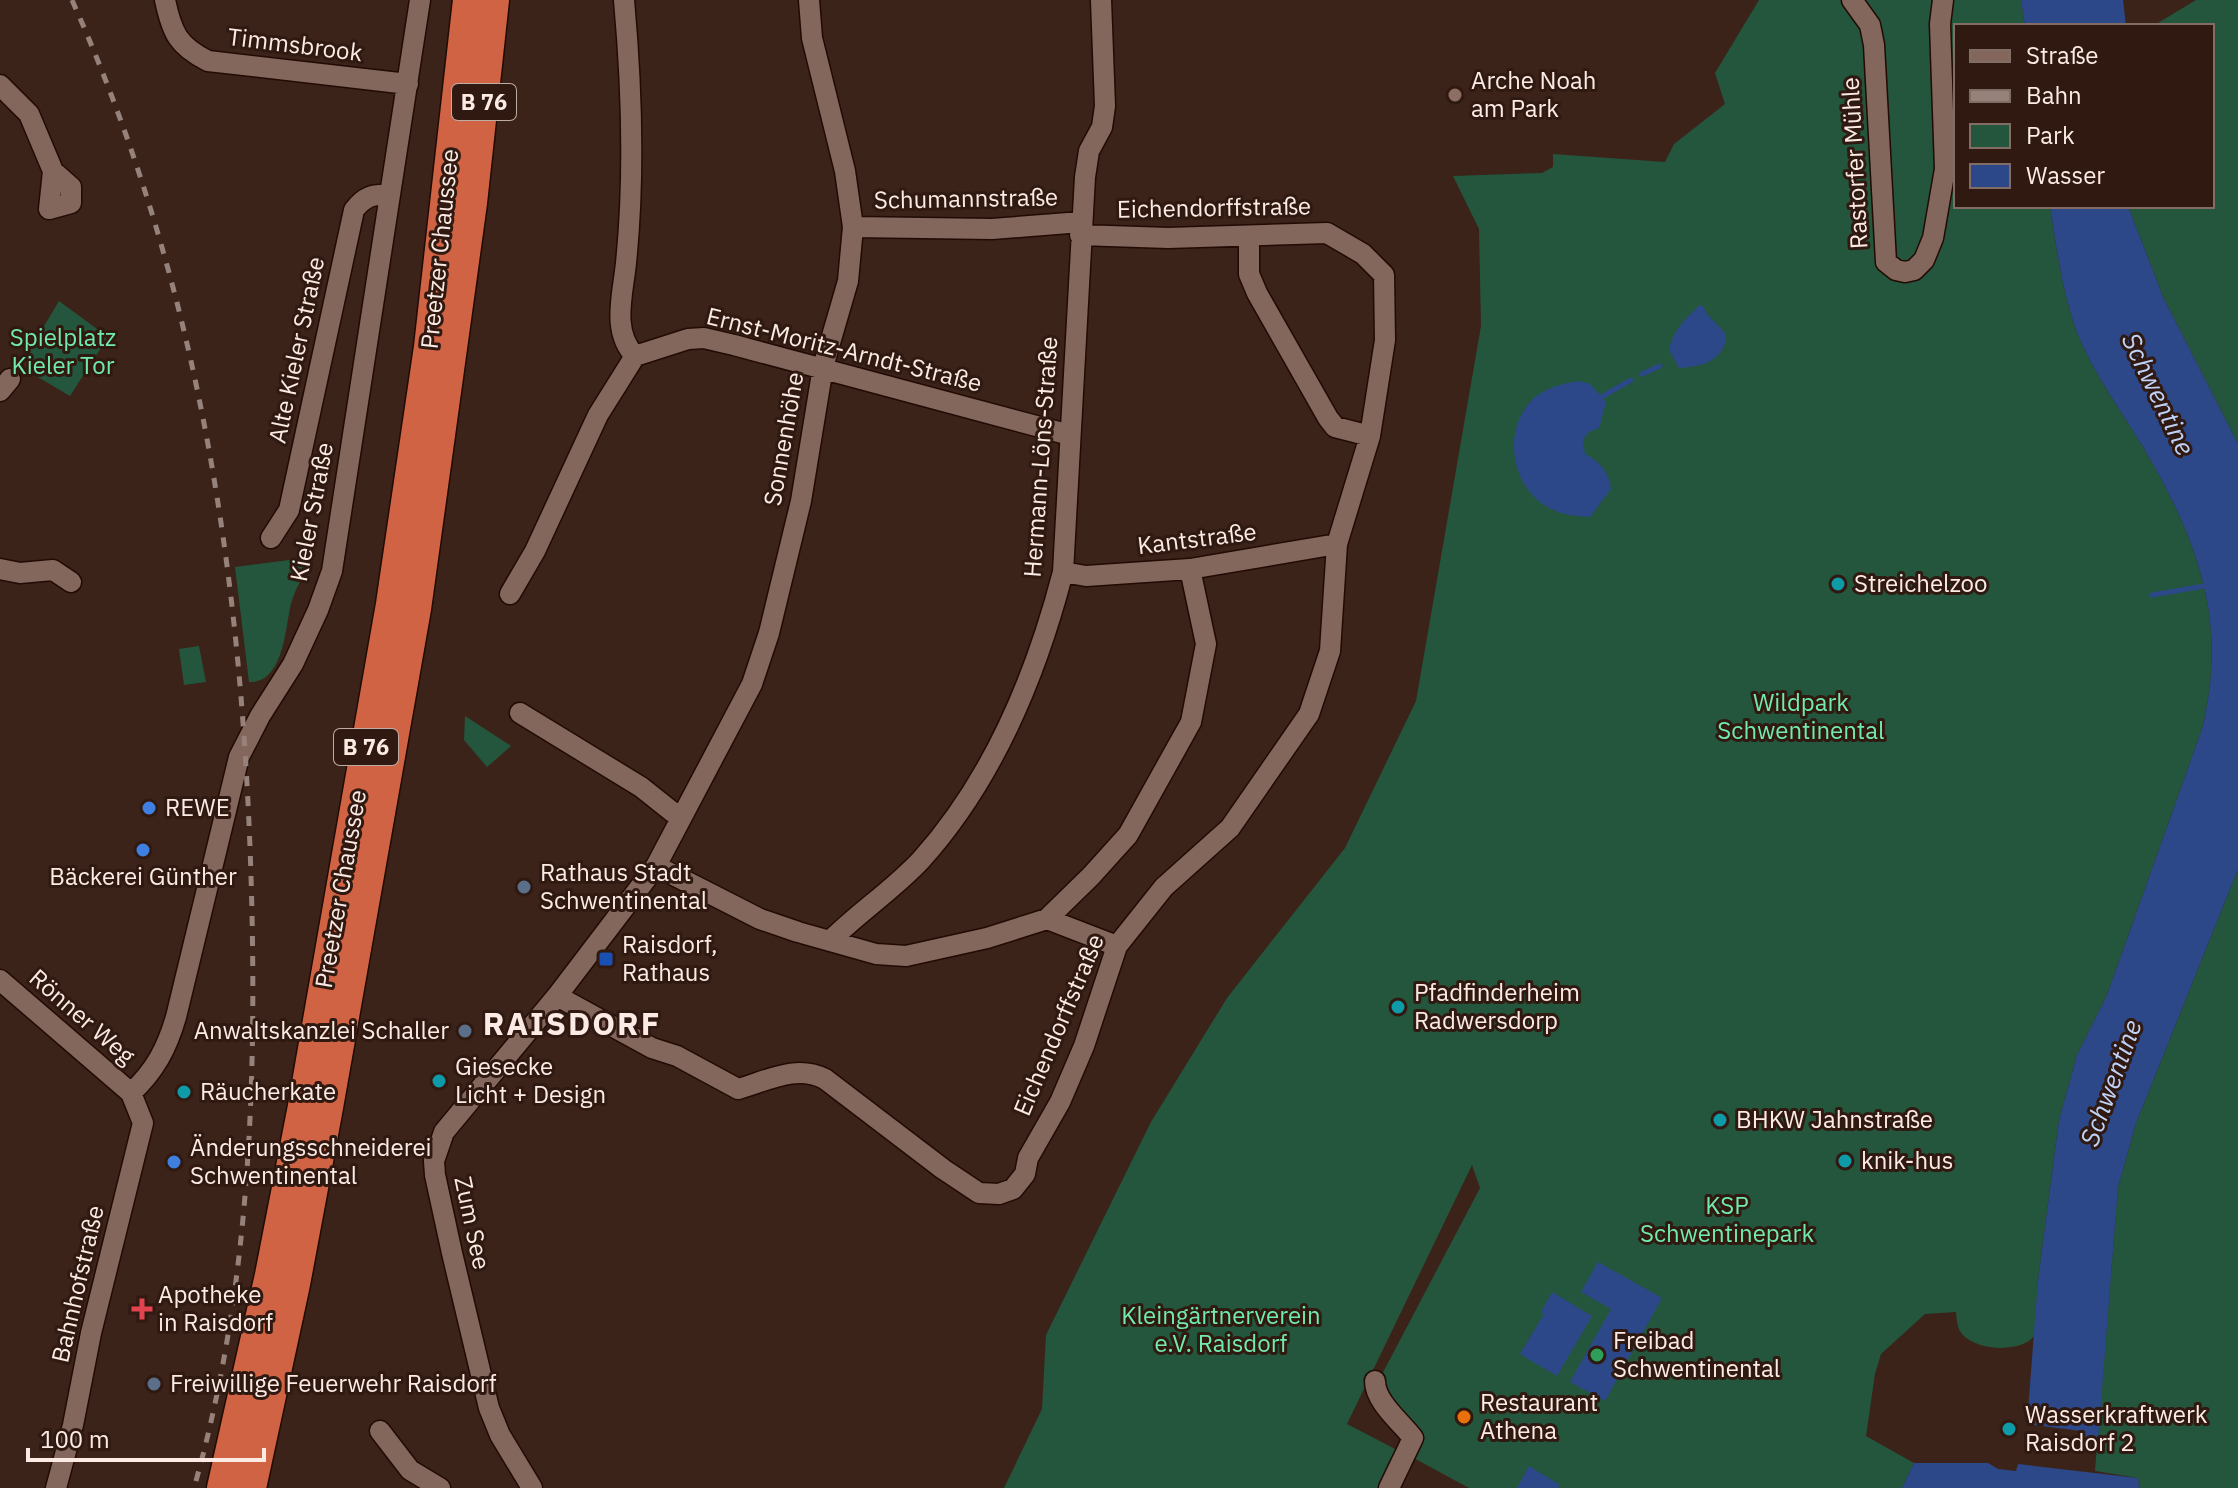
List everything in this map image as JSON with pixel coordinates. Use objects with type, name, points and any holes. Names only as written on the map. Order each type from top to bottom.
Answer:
[{"type":"highway","name":"Preetzer Chaussee","points":[[222,1488],[270,1275],[297,1137],[391,604],[429,347],[468,0]]},
{"type":"highway","name":"Preetzer Chaussee","points":[[251,1488],[295,1284],[416,609],[472,203],[494,0]]},
{"type":"street","name":"Timmsbrook","points":[[165,0],[175,36],[189,52],[208,61],[408,84]]},
{"type":"street","name":"Kieler Straße","points":[[131,1093],[159,1062],[172,1033],[239,757],[260,716],[293,664],[332,571],[420,0]]},
{"type":"street","points":[[510,594],[535,551],[598,415],[635,356],[627,347],[620,324],[630,229],[634,137],[624,0]]},
{"type":"street","name":"Sonnenhöhe","points":[[656,866],[752,684],[769,633],[801,501],[823,367],[848,281],[853,227],[845,171],[812,38],[809,0]]},
{"type":"street","name":"Hermann-Löns-Straße","points":[[830,941],[852,918],[892,889],[957,814],[982,776],[1043,644],[1063,572],[1080,228],[1089,151],[1102,127],[1105,106],[1101,0]]},
{"type":"street","name":"Rastorfer Mühle","points":[[1852,0],[1870,25],[1874,45],[1886,262],[1896,270],[1905,272],[1917,267],[1929,252],[1944,185],[1940,24],[1943,0]]},
{"type":"street","points":[[0,85],[29,114],[53,171]]},
{"type":"street","name":"Alte Kieler Straße","points":[[271,538],[289,510],[354,210],[364,198],[376,194],[389,195]]},
{"type":"street","name":"Schumannstraße","points":[[853,227],[1080,228]]},
{"type":"street","name":"Eichendorffstraße","points":[[557,996],[652,1048],[677,1056],[738,1089],[800,1071],[813,1073],[979,1193],[999,1194],[1013,1189],[1025,1174],[1028,1158],[1060,1102],[1084,1046],[1117,946],[1164,887],[1230,828],[1309,714],[1330,651],[1337,544],[1370,436],[1385,340],[1384,275],[1363,254],[1327,233],[1249,237],[1080,228]]},
{"type":"street","points":[[1249,237],[1249,274],[1257,293],[1328,418],[1335,427],[1370,436]]},
{"type":"street","name":"Ernst-Moritz-Arndt-Straße","points":[[635,356],[688,339],[704,338],[823,367],[1070,435]]},
{"type":"street","name":"Kantstraße","points":[[1063,572],[1086,576],[1190,569],[1337,544]]},
{"type":"street","points":[[0,569],[20,573],[53,570],[71,582]]},
{"type":"street","points":[[656,866],[760,919],[876,954],[906,956],[987,938],[1047,919],[1128,835],[1191,722],[1206,644],[1190,569]]},
{"type":"street","points":[[520,713],[641,787],[680,818]]},
{"type":"street","name":"Zum See","points":[[532,1488],[500,1435],[489,1408],[452,1253],[434,1161],[444,1132],[557,996],[656,866]]},
{"type":"street","points":[[1047,919],[1117,946]]},
{"type":"street","name":"Rönner Weg","points":[[0,980],[131,1093]]},
{"type":"street","name":"Bahnhofstraße","points":[[56,1488],[143,1123],[131,1093]]},
{"type":"street","points":[[1375,1381],[1381,1399],[1413,1438],[1389,1488]]},
{"type":"street","points":[[380,1431],[410,1470],[440,1488]]},
{"type":"green space","name":"Wildpark Schwentinental","points":[[1759,0],[2021,0],[2025,24],[1954,24],[1954,208],[2050,208],[2065,292],[2081,342],[2162,481],[2193,548],[2203,582],[2212,652],[2202,729],[2107,995],[2077,1055],[2059,1120],[2038,1280],[2035,1335],[2021,1345],[1990,1347],[1971,1341],[1962,1334],[1956,1312],[1925,1314],[1881,1354],[1866,1436],[1914,1463],[1902,1488],[1469,1488],[1410,1456],[1379,1380],[1480,1188],[1472,1165],[1347,1424],[1397,1450],[1379,1488],[1004,1488],[1042,1409],[1046,1335],[1151,1122],[1227,998],[1345,848],[1416,701],[1481,326],[1479,229],[1453,176],[1542,173],[1553,167],[1553,154],[1665,162],[1674,144],[1725,104],[1715,73]]},
{"type":"green space","points":[[2196,0],[2238,0],[2238,444],[2163,297],[2129,208],[2214,208],[2214,24],[2156,24]]},
{"type":"green space","name":"Spielplatz Kieler Tor","points":[[59,301],[108,337],[70,396],[26,370],[25,358]]},
{"type":"green space","points":[[313,557],[293,598],[276,664],[261,680],[249,682],[235,567]]},
{"type":"green space","points":[[199,646],[206,682],[184,685],[179,649]]},
{"type":"green space","points":[[465,716],[511,746],[487,767],[464,740]]},
{"type":"green space","points":[[2238,869],[2238,1488],[2139,1488],[2138,1478],[2095,1471],[2118,1187],[2136,1123]]},
{"type":"water","points":[[2021,0],[2123,0],[2126,24],[2025,24]]},
{"type":"water","name":"Schwentine","points":[[2050,208],[2129,208],[2163,297],[2238,444],[2238,869],[2136,1123],[2118,1187],[2098,1440],[2080,1439],[2081,1431],[2027,1424],[2038,1280],[2059,1120],[2077,1055],[2107,995],[2202,729],[2212,652],[2203,582],[2193,548],[2162,481],[2094,369],[2075,326],[2061,275]]},
{"type":"water","points":[[1700,305],[1726,334],[1725,343],[1717,356],[1704,364],[1679,368],[1669,350],[1671,343],[1681,325]]},
{"type":"water","points":[[1580,381],[1590,384],[1606,402],[1599,428],[1589,432],[1583,440],[1585,454],[1603,468],[1611,489],[1590,517],[1548,508],[1535,497],[1517,469],[1514,452],[1520,418],[1529,403],[1552,388]]},
{"type":"water","points":[[1598,1262],[1662,1298],[1605,1401],[1570,1382],[1611,1309],[1581,1292]]},
{"type":"water","points":[[1552,1292],[1592,1316],[1557,1376],[1520,1354],[1544,1314],[1541,1312]]},
{"type":"water","points":[[1914,1463],[1988,1463],[1998,1469],[2016,1471],[2018,1464],[2138,1478],[2139,1488],[1902,1488]]},
{"type":"water","points":[[1529,1466],[1560,1485],[1558,1488],[1517,1488]]},
{"type":"waterway","points":[[1642,374],[1660,366]]},
{"type":"waterway","points":[[1603,396],[1631,380]]},
{"type":"waterway","points":[[2152,595],[2210,585]]},
{"type":"railway","points":[[72,0],[117,110],[154,222],[185,334],[227,562],[239,678],[248,795],[252,914],[249,1131],[237,1275],[226,1347],[194,1488]]},
{"type":"place","name":"Arche Noah am Park","points":[[1455,95]]},
{"type":"place","name":"Streichelzoo","points":[[1838,584]]},
{"type":"place","name":"REWE","points":[[149,808]]},
{"type":"place","name":"Bäckerei Günther","points":[[143,850]]},
{"type":"place","name":"Rathaus Stadt Schwentinental","points":[[524,887]]},
{"type":"place","name":"Raisdorf, Rathaus","points":[[606,959]]},
{"type":"place","name":"Pfadfinderheim Radwersdorp","points":[[1398,1007]]},
{"type":"place","name":"Anwaltskanzlei Schaller","points":[[465,1031]]},
{"type":"place","name":"Giesecke Licht + Design","points":[[439,1081]]},
{"type":"place","name":"Räucherkate","points":[[184,1092]]},
{"type":"place","name":"BHKW Jahnstraße","points":[[1720,1120]]},
{"type":"place","name":"knik-hus","points":[[1845,1161]]},
{"type":"place","name":"Änderungsschneiderei Schwentinental","points":[[174,1162]]},
{"type":"place","name":"Apotheke in Raisdorf","points":[[142,1309]]},
{"type":"place","name":"Freibad Schwentinental","points":[[1597,1355]]},
{"type":"place","name":"Freiwillige Feuerwehr Raisdorf","points":[[154,1384]]},
{"type":"place","name":"Restaurant Athena","points":[[1464,1417]]},
{"type":"place","name":"Wasserkraftwerk Raisdorf 2","points":[[2009,1429]]},
{"type":"district","name":"RAISDORF","points":[[572,1024]]},
{"type":"park label","name":"KSP Schwentinepark","points":[[1727,1220]]},
{"type":"park label","name":"Kleingärtnerverein e.V. Raisdorf","points":[[1221,1330]]}]
